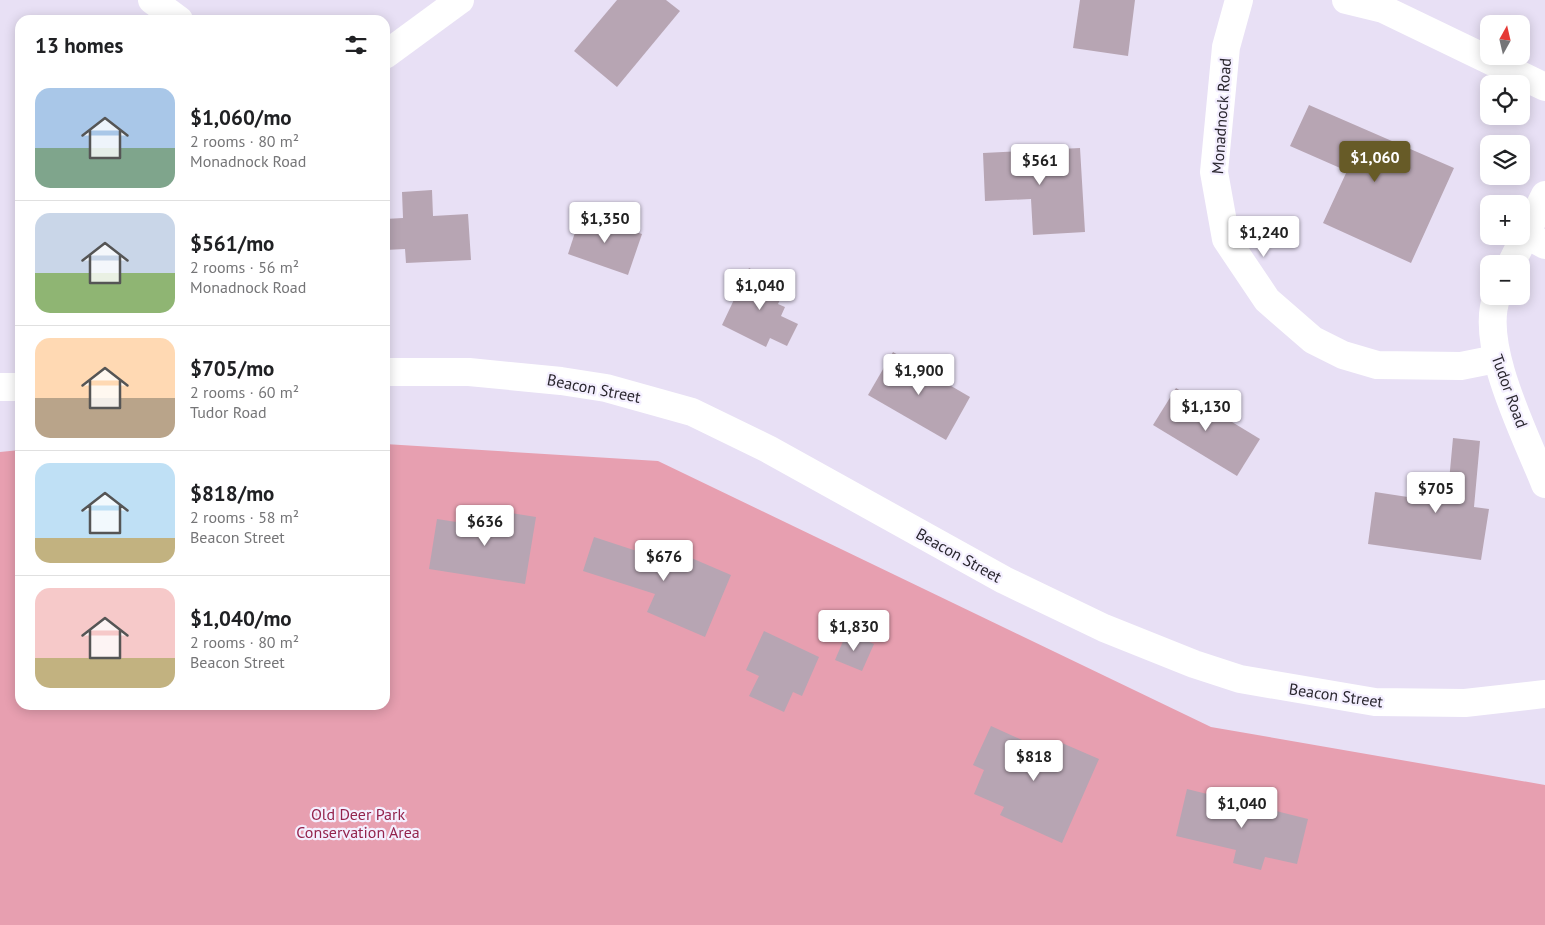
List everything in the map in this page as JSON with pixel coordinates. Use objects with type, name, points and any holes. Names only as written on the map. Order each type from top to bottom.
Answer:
[{"type":"main road","points":[[152,0],[172,15]]},
{"type":"main road","points":[[390,51],[460,0]]},
{"type":"main road","name":"Monadnock Road","points":[[1240,0],[1226,47],[1214,172],[1226,239],[1267,300],[1313,340],[1342,355],[1377,365],[1461,366],[1496,359]]},
{"type":"main road","points":[[1346,0],[1383,9],[1545,87]]},
{"type":"main road","points":[[1519,255],[1535,239],[1545,195]]},
{"type":"main road","name":"Tudor Road","points":[[1496,305],[1492,330],[1496,359],[1545,484]]},
{"type":"main road","name":"Beacon Street","points":[[390,372],[469,372],[553,380],[606,388],[692,412],[768,449],[1004,580],[1104,628],[1240,680],[1375,702],[1464,703],[1545,694]]},
{"type":"main road","points":[[0,388],[15,387]]},
{"type":"green space","name":"Old Deer Park Conservation Area","points":[[390,444],[658,461],[1211,727],[1545,785],[1545,925],[0,925],[0,452],[15,450],[15,710],[390,710]]},
{"type":"building","points":[[617,0],[666,0],[680,11],[617,87],[574,51]]},
{"type":"building","points":[[1080,0],[1135,0],[1128,56],[1073,48]]},
{"type":"building","points":[[1309,105],[1454,168],[1411,263],[1323,223],[1347,171],[1290,146]]},
{"type":"building","points":[[1080,148],[1085,232],[1033,235],[1031,199],[985,201],[983,153]]},
{"type":"building","points":[[432,190],[433,216],[468,214],[471,260],[406,263],[405,249],[390,250],[390,219],[403,218],[402,192]]},
{"type":"building","points":[[581,214],[642,234],[628,275],[568,254]]},
{"type":"building","points":[[749,268],[786,287],[778,304],[785,307],[781,316],[798,324],[787,346],[770,338],[766,347],[722,325]]},
{"type":"building","points":[[893,352],[970,397],[946,440],[868,395]]},
{"type":"building","points":[[1176,388],[1260,439],[1237,476],[1153,425]]},
{"type":"building","points":[[1453,438],[1480,441],[1474,507],[1489,509],[1481,560],[1368,544],[1375,492],[1447,503]]},
{"type":"building","points":[[492,510],[536,517],[525,584],[429,569],[437,519],[489,527]]},
{"type":"building","points":[[594,537],[655,557],[661,545],[731,575],[705,637],[647,612],[655,594],[583,571]]},
{"type":"building","points":[[764,631],[819,657],[802,696],[793,692],[784,712],[749,696],[759,676],[746,670]]},
{"type":"building","points":[[847,632],[874,644],[862,671],[835,660]]},
{"type":"building","points":[[991,726],[1057,756],[1062,743],[1099,759],[1062,843],[1000,815],[1004,807],[974,794],[984,770],[973,765]]},
{"type":"building","points":[[1187,789],[1308,819],[1297,864],[1265,857],[1261,870],[1233,863],[1236,850],[1176,836]]}]
